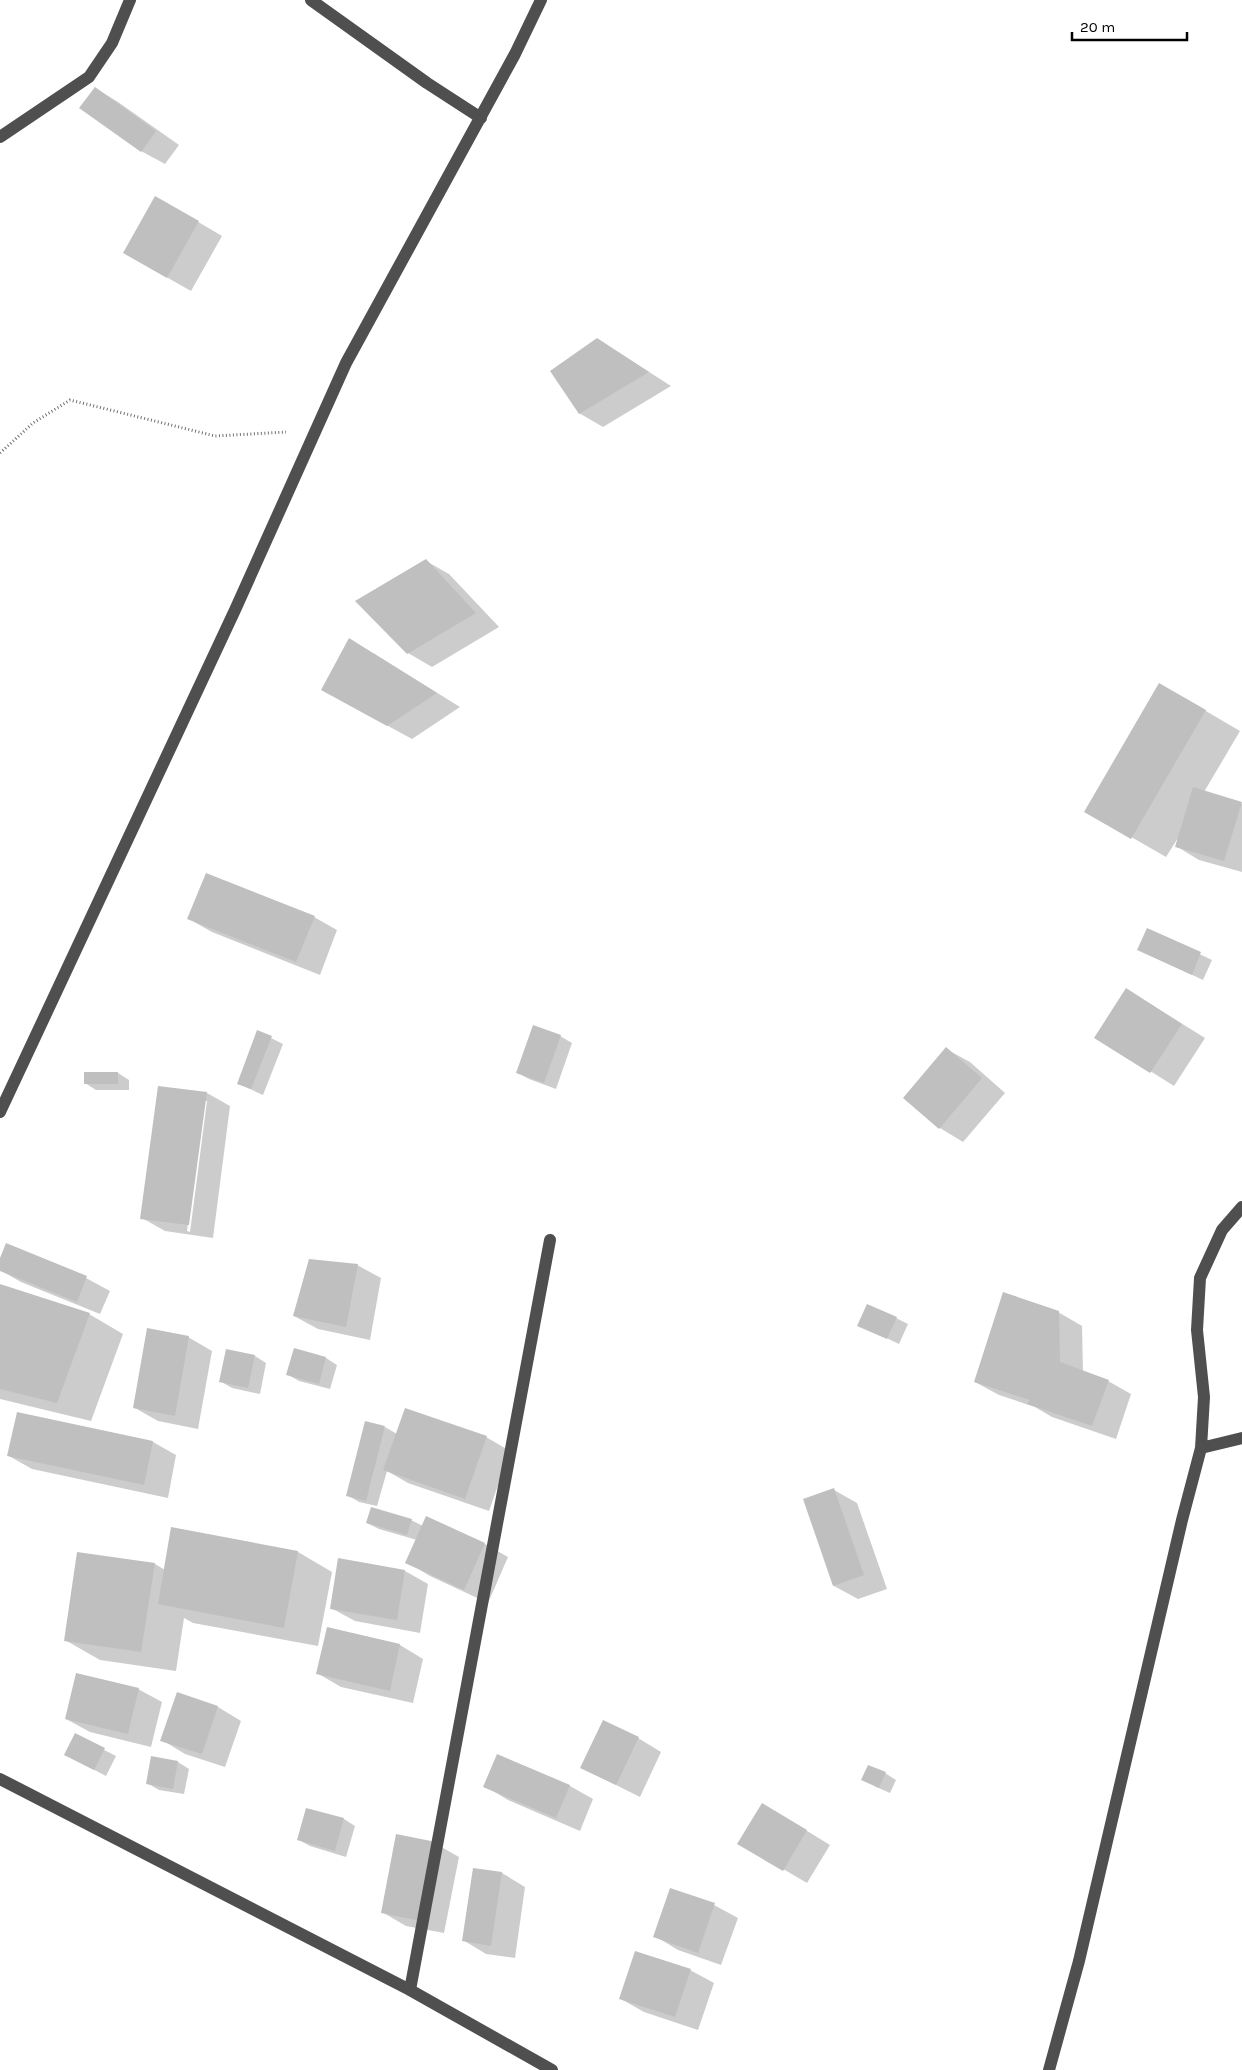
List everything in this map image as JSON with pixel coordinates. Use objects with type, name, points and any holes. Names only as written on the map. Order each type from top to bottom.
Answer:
[{"type":"street","points":[[0,136],[89,78],[112,43],[130,0]]},
{"type":"street","points":[[312,0],[427,83],[481,118]]},
{"type":"street","points":[[0,1112],[235,610],[346,363],[516,54],[541,0]]},
{"type":"street","points":[[1049,2070],[1080,1961],[1201,1448],[1204,1397],[1197,1330],[1200,1278],[1222,1230],[1242,1207]]},
{"type":"street","points":[[410,1990],[550,1240]]},
{"type":"street","points":[[1201,1448],[1242,1438]]},
{"type":"street","points":[[0,1779],[410,1990],[552,2070]]},
{"type":"path","points":[[0,453],[33,423],[70,400],[215,436],[316,431]]},
{"type":"building","points":[[95,87],[156,131],[141,152],[79,108]]},
{"type":"building","points":[[155,196],[199,221],[167,278],[123,253]]},
{"type":"building","points":[[597,338],[649,372],[579,414],[550,371]]},
{"type":"building","points":[[426,559],[476,613],[407,654],[355,601]]},
{"type":"building","points":[[349,638],[437,693],[387,726],[321,690]]},
{"type":"building","points":[[1159,683],[1206,710],[1131,839],[1084,812]]},
{"type":"building","points":[[1193,787],[1242,802],[1224,861],[1175,847]]},
{"type":"building","points":[[206,873],[315,916],[296,962],[187,919]]},
{"type":"building","points":[[1147,928],[1201,952],[1192,975],[1137,950]]},
{"type":"building","points":[[1126,988],[1182,1024],[1150,1073],[1094,1038]]},
{"type":"building","points":[[533,1025],[561,1035],[544,1083],[516,1073]]},
{"type":"building","points":[[257,1030],[272,1036],[251,1089],[237,1084]]},
{"type":"building","points":[[946,1047],[982,1078],[939,1129],[903,1098]]},
{"type":"building","points":[[84,1072],[118,1072],[118,1084],[84,1084]]},
{"type":"building","points":[[158,1086],[207,1092],[189,1225],[140,1219]]},
{"type":"building","points":[[6,1243],[87,1276],[77,1302],[0,1271],[0,1258]]},
{"type":"building","points":[[309,1259],[358,1264],[346,1327],[293,1316]]},
{"type":"building","points":[[0,1284],[90,1313],[57,1403],[0,1389]]},
{"type":"building","points":[[1003,1292],[1059,1311],[1060,1362],[1109,1380],[1092,1426],[1027,1404],[1030,1400],[974,1382]]},
{"type":"building","points":[[867,1304],[897,1317],[887,1339],[857,1326]]},
{"type":"building","points":[[147,1328],[189,1336],[175,1416],[133,1408]]},
{"type":"building","points":[[294,1348],[326,1357],[319,1384],[286,1375]]},
{"type":"building","points":[[226,1349],[255,1355],[248,1388],[219,1382]]},
{"type":"building","points":[[405,1408],[487,1436],[465,1499],[383,1470]]},
{"type":"building","points":[[17,1412],[153,1441],[144,1485],[7,1456]]},
{"type":"building","points":[[365,1421],[385,1426],[366,1501],[346,1496]]},
{"type":"building","points":[[834,1488],[864,1575],[833,1586],[803,1499]]},
{"type":"building","points":[[371,1507],[412,1519],[407,1535],[366,1523]]},
{"type":"building","points":[[426,1516],[485,1543],[464,1590],[405,1563]]},
{"type":"building","points":[[171,1527],[298,1551],[284,1628],[158,1604]]},
{"type":"building","points":[[77,1552],[155,1563],[141,1652],[64,1641]]},
{"type":"building","points":[[338,1558],[405,1570],[397,1620],[330,1609]]},
{"type":"building","points":[[327,1627],[400,1644],[390,1691],[316,1674]]},
{"type":"building","points":[[76,1673],[139,1688],[128,1734],[65,1719]]},
{"type":"building","points":[[177,1692],[218,1706],[202,1754],[160,1741]]},
{"type":"building","points":[[603,1720],[639,1737],[616,1785],[580,1768]]},
{"type":"building","points":[[75,1733],[105,1748],[94,1770],[64,1755]]},
{"type":"building","points":[[497,1754],[570,1785],[556,1818],[483,1787]]},
{"type":"building","points":[[151,1756],[178,1761],[173,1789],[146,1784]]},
{"type":"building","points":[[868,1765],[886,1772],[879,1788],[861,1780]]},
{"type":"building","points":[[762,1803],[807,1830],[783,1871],[737,1844]]},
{"type":"building","points":[[306,1808],[344,1818],[335,1851],[297,1840]]},
{"type":"building","points":[[396,1834],[436,1842],[421,1921],[381,1913]]},
{"type":"building","points":[[473,1868],[502,1872],[491,1946],[462,1941]]},
{"type":"building","points":[[670,1888],[715,1903],[698,1953],[653,1937]]},
{"type":"building","points":[[635,1951],[691,1969],[675,2017],[619,1999]]}]
